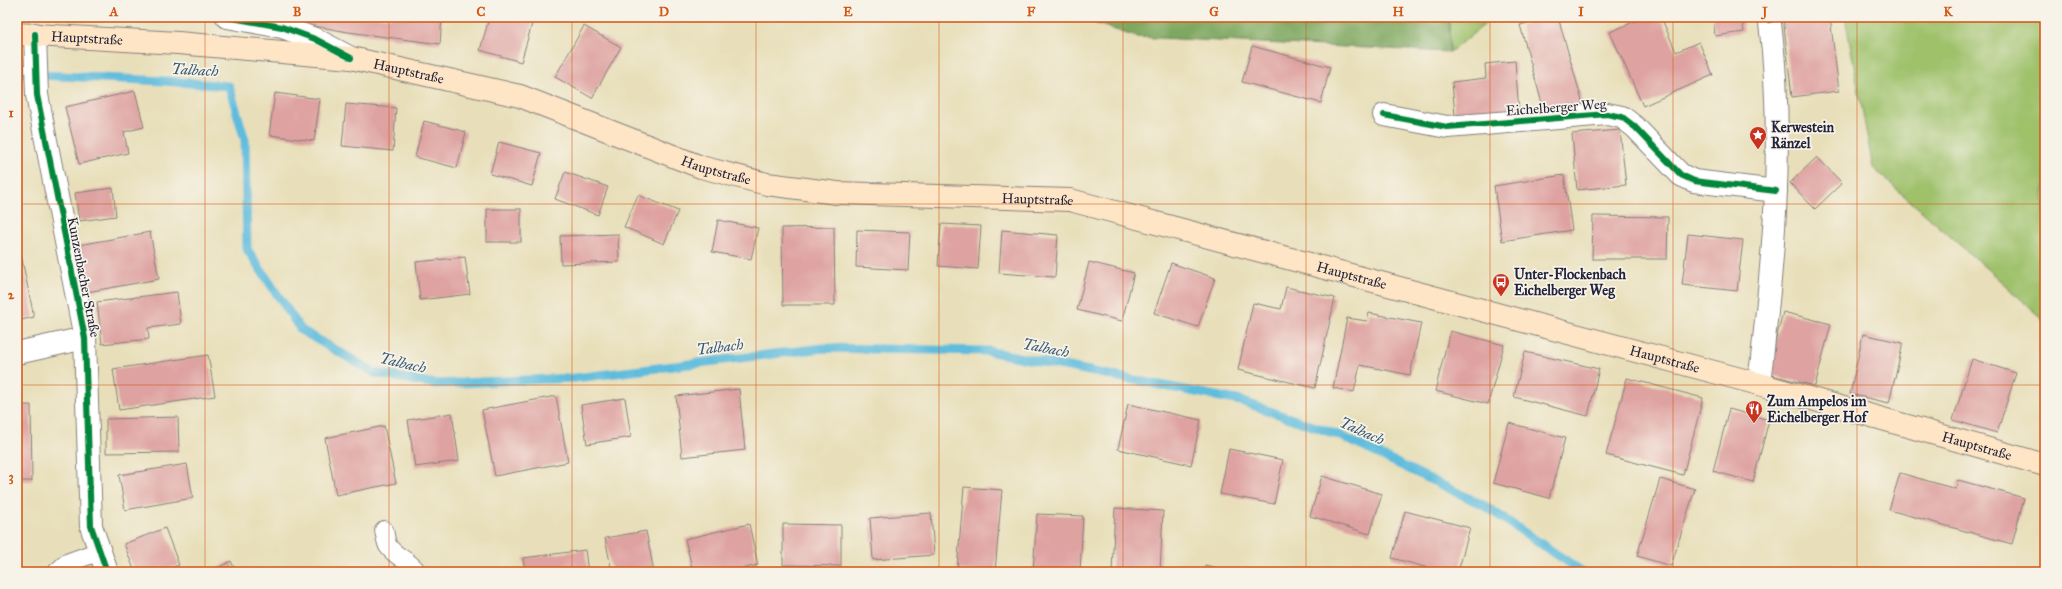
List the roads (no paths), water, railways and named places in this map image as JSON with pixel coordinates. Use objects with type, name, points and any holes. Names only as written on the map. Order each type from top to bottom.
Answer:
[{"type":"main road","name":"Hauptstraße","points":[[26,34],[178,43],[351,58],[520,96],[701,167],[767,184],[837,193],[1070,200],[1759,384],[2045,465]]},
{"type":"street","points":[[227,17],[282,27],[315,39],[351,58]]},
{"type":"street","points":[[1759,384],[1774,239],[1776,191],[1775,64],[1770,23]]},
{"type":"street","name":"Kunzenbacher Straße","points":[[26,34],[35,60],[37,95],[85,338],[92,526],[107,572]]},
{"type":"street","name":"Eichelberger Weg","points":[[1384,115],[1447,127],[1608,114],[1622,117],[1635,127],[1680,175],[1694,181],[1776,191]]},
{"type":"street","points":[[17,353],[85,338]]},
{"type":"lane","points":[[384,530],[388,546],[417,572]]},
{"type":"lane","points":[[57,572],[67,563],[100,551]]},
{"type":"waterway","name":"Talbach","points":[[17,74],[165,81],[229,86],[245,140],[247,249],[301,330],[375,373],[436,384],[575,378],[823,348],[988,351],[1241,401],[1341,436],[1485,506],[1583,572]]},
{"type":"place","name":"Kerwestein Ränzel","points":[[1758,150]]},
{"type":"place","name":"Unter-Flockenbach Eichelberger Weg","points":[[1501,297]]},
{"type":"place","name":"Zum Ampelos im Eichelberger Hof","points":[[1754,424]]}]
